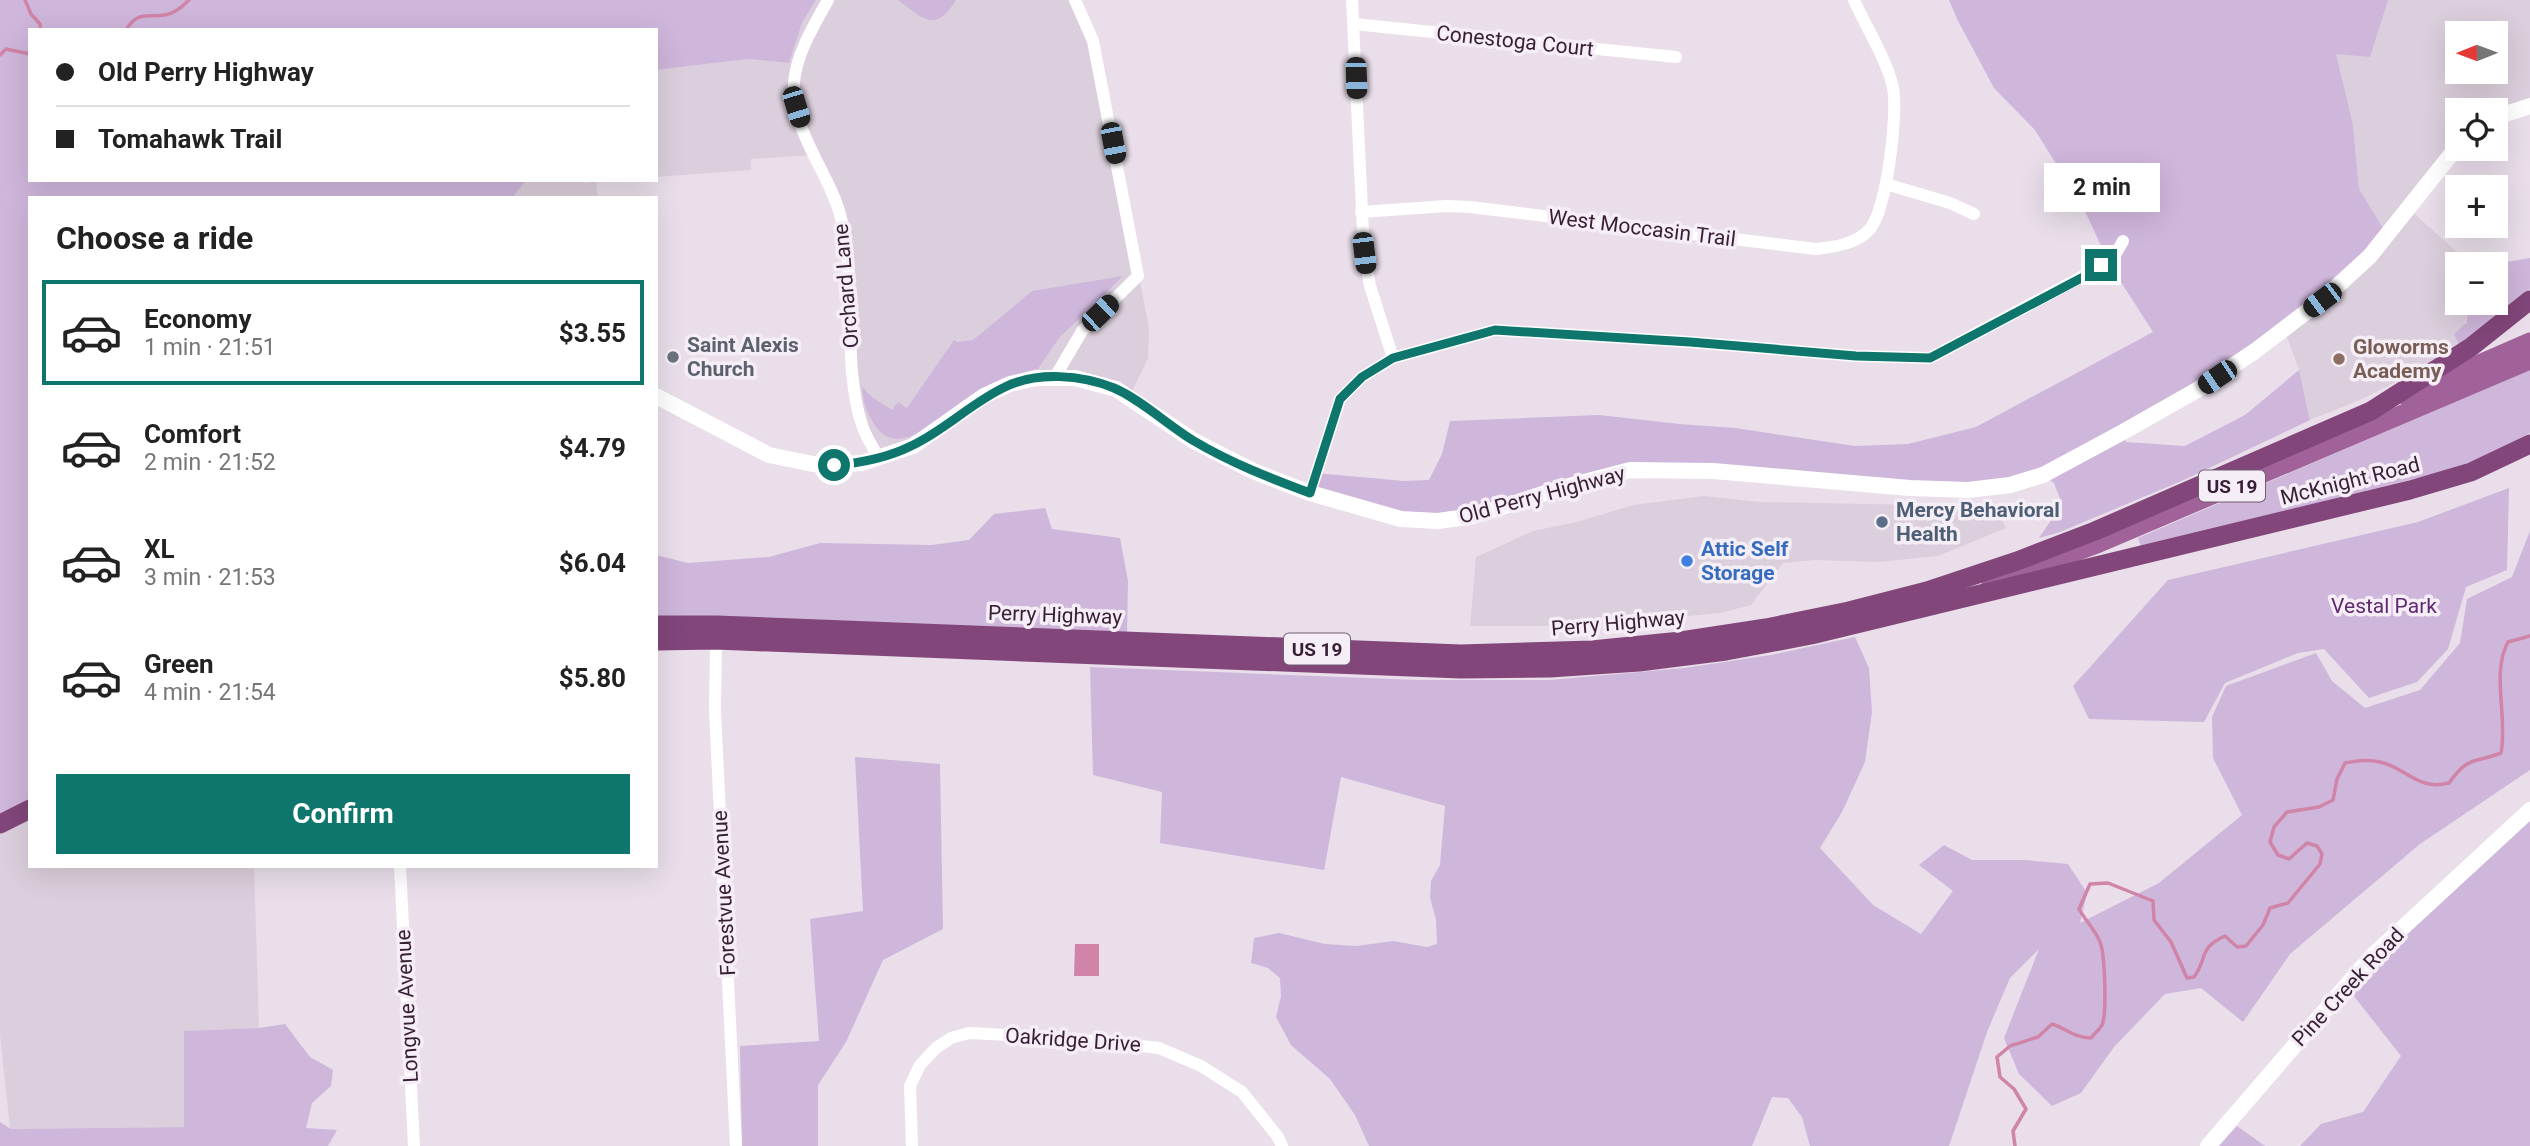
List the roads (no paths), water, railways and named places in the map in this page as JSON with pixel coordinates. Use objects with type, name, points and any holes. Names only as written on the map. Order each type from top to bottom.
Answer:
[{"type":"highway","points":[[2371,411],[2471,346],[2530,300]]},
{"type":"highway","name":"Perry Highway","points":[[658,625],[717,625],[1461,654],[1592,650],[1681,641],[1807,620],[1970,578],[2095,531],[2371,411]]},
{"type":"highway","name":"McKnight Road","points":[[1931,606],[2432,484],[2490,464],[2530,444]]},
{"type":"highway","name":"Perry Highway","points":[[658,641],[716,640],[1504,670],[1593,666],[1715,652],[1811,635],[1931,606]]},
{"type":"highway","points":[[0,824],[28,810]]},
{"type":"main road","name":"Perry Highway","points":[[2371,411],[2530,342]]},
{"type":"main road","name":"Perry Highway","points":[[1931,606],[2099,543],[2530,360]]},
{"type":"street","name":"Orchard Lane","points":[[828,0],[811,30],[797,65],[794,84],[796,107],[804,132],[830,184],[842,219],[854,387],[862,426],[879,458]]},
{"type":"street","points":[[1055,377],[1082,331],[1138,276],[1093,41],[1075,0]]},
{"type":"street","points":[[1352,0],[1366,272],[1393,358]]},
{"type":"street","points":[[1854,0],[1893,88],[1894,108],[1886,184],[1950,203],[1974,214]]},
{"type":"street","name":"Conestoga Court","points":[[1354,24],[1676,57]]},
{"type":"street","points":[[2508,113],[2530,106]]},
{"type":"street","name":"Old Perry Highway","points":[[658,397],[769,455],[834,465],[862,463],[913,446],[984,396],[1010,384],[1036,378],[1075,378],[1116,389],[1194,441],[1253,471],[1310,493],[1401,519],[1438,521],[1474,516],[1558,489],[1630,470],[1713,471],[1910,488],[1968,490],[2010,485],[2043,475],[2197,390],[2255,351],[2322,300],[2370,256],[2446,161]]},
{"type":"street","name":"West Moccasin Trail","points":[[1361,212],[1470,207],[1816,249],[1834,247],[1857,239],[1870,229],[1880,208],[1886,184]]},
{"type":"street","points":[[1310,493],[1340,399],[1362,377],[1393,358],[1495,330],[1856,356],[1930,358],[2087,275],[2115,255],[2123,241]]},
{"type":"street","name":"Forestvue Avenue","points":[[716,640],[715,710],[736,1146]]},
{"type":"street","name":"Pine Creek Road","points":[[2208,1146],[2371,957],[2530,810]]},
{"type":"street","name":"Longvue Avenue","points":[[400,868],[414,1146]]},
{"type":"street","name":"Oakridge Drive","points":[[912,1146],[910,1086],[920,1065],[936,1048],[951,1038],[969,1033],[1100,1041],[1159,1048],[1201,1066],[1242,1093],[1278,1137],[1282,1146]]},
{"type":"waterway","points":[[25,0],[41,28]]},
{"type":"waterway","points":[[127,28],[139,17],[168,14],[189,0]]},
{"type":"waterway","points":[[0,55],[6,49],[28,54]]},
{"type":"waterway","points":[[2015,1146],[2013,1131],[2026,1109],[2014,1089],[2000,1077],[1997,1057],[2010,1046],[2038,1037],[2052,1024],[2076,1035],[2091,1038],[2104,1019],[2102,949],[2096,934],[2079,909],[2090,884],[2108,883],[2153,901],[2154,920],[2171,942],[2187,978],[2194,977],[2207,949],[2216,940],[2225,936],[2237,947],[2246,946],[2263,925],[2270,908],[2288,903],[2320,864],[2322,854],[2317,846],[2307,843],[2289,859],[2278,855],[2270,842],[2274,827],[2287,812],[2319,807],[2333,800],[2337,779],[2345,763],[2367,760],[2380,762],[2421,781],[2438,785],[2449,783],[2467,764],[2501,753],[2503,725],[2500,682],[2503,654],[2508,642],[2530,636]]},
{"type":"place","name":"Saint Alexis Church","points":[[673,357]]},
{"type":"place","name":"Gloworms Academy","points":[[2339,359]]},
{"type":"place","name":"Mercy Behavioral Health","points":[[1882,522]]},
{"type":"place","name":"Attic Self Storage","points":[[1687,561]]},
{"type":"park label","name":"Vestal Park","points":[[2384,606]]}]
